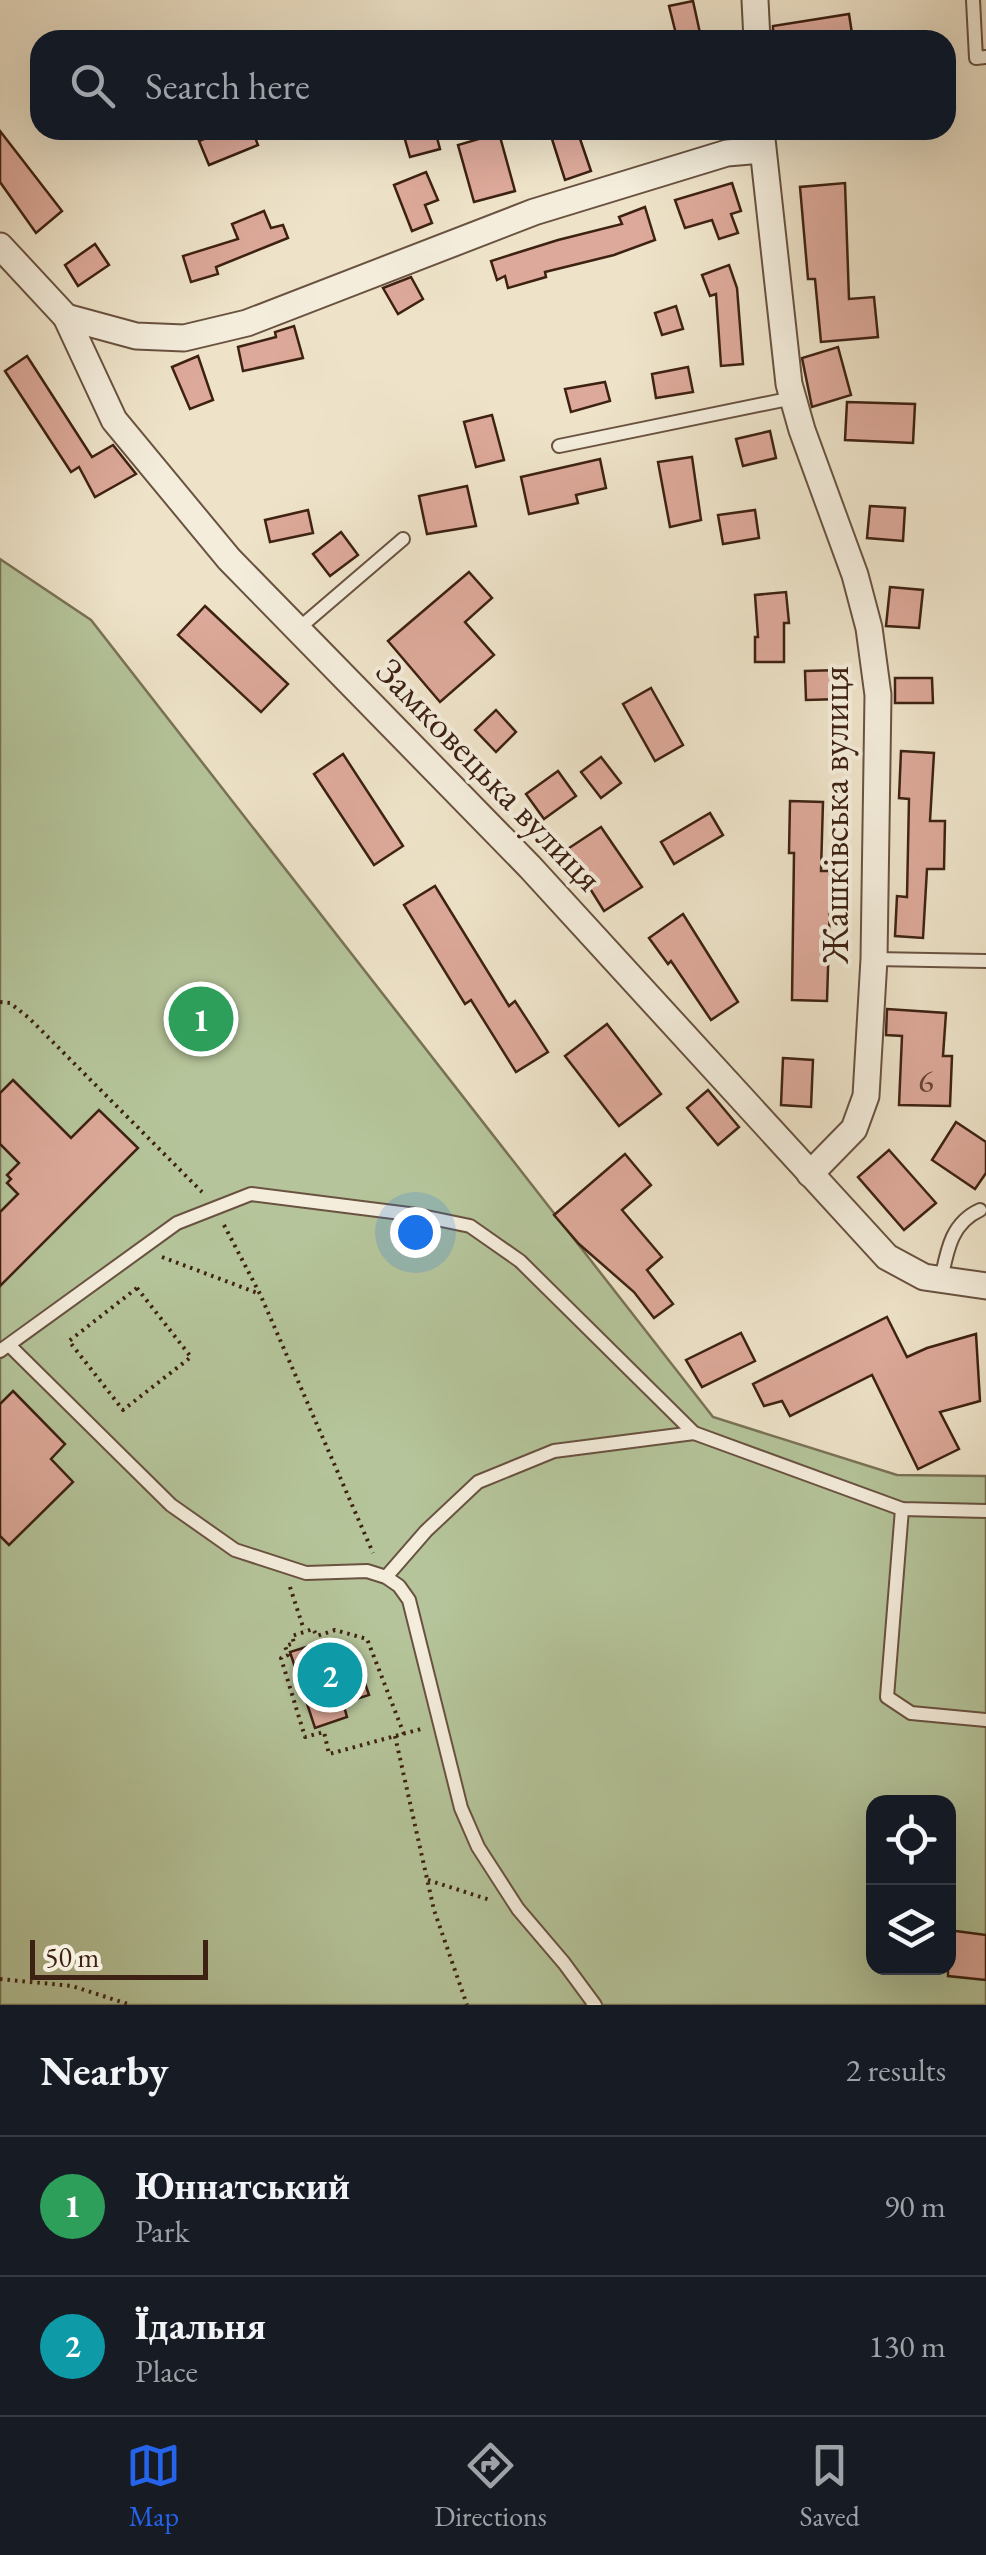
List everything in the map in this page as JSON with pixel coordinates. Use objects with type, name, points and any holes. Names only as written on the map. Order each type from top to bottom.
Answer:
[{"type":"street","points":[[755,0],[756,30]]},
{"type":"street","name":"Жашківська вулиця","points":[[66,317],[136,336],[184,338],[247,323],[534,212],[761,140],[792,398],[855,575],[869,628],[878,695],[874,958],[866,1096],[854,1129],[810,1174]]},
{"type":"street","name":"Замковецька вулиця","points":[[0,246],[66,317],[114,420],[230,558],[530,867],[887,1256],[908,1270],[941,1280],[986,1286]]},
{"type":"lane","points":[[974,0],[976,58],[986,57]]},
{"type":"lane","points":[[559,446],[792,398]]},
{"type":"lane","points":[[298,629],[403,540]]},
{"type":"lane","points":[[874,958],[986,961]]},
{"type":"lane","points":[[595,2005],[518,1909],[478,1847],[461,1808],[409,1600],[399,1586],[367,1571],[306,1573],[235,1550],[171,1504],[5,1348],[177,1222],[252,1194],[417,1215],[470,1226],[520,1262],[694,1433],[902,1509],[986,1511]]},
{"type":"lane","points":[[941,1280],[947,1248],[955,1231],[966,1216],[980,1210]]},
{"type":"lane","points":[[386,1577],[426,1530],[478,1482],[554,1451],[694,1433]]},
{"type":"lane","points":[[902,1509],[887,1697],[910,1713],[986,1720]]},
{"type":"path","points":[[0,1002],[10,1002],[29,1018],[190,1178],[215,1208],[260,1294],[386,1577]]},
{"type":"path","points":[[140,1249],[260,1294]]},
{"type":"path","points":[[136,1288],[190,1358],[123,1410],[69,1340],[136,1288]]},
{"type":"path","points":[[284,1566],[304,1630]]},
{"type":"path","points":[[404,1734],[366,1639],[335,1630],[317,1636],[314,1629],[292,1636],[294,1643],[285,1646],[288,1656],[282,1658],[305,1737],[324,1732],[329,1754],[404,1734],[440,1724]]},
{"type":"path","points":[[395,1736],[434,1910],[467,2005]]},
{"type":"path","points":[[428,1880],[518,1909]]},
{"type":"path","points":[[0,1979],[72,1986],[130,2005]]},
{"type":"green space","points":[[0,559],[91,620],[713,1417],[897,1475],[986,1476],[986,2005],[0,2005]]},
{"type":"building","points":[[693,1],[699,30],[675,30],[669,6]]},
{"type":"building","points":[[849,14],[851,30],[773,30],[773,26]]},
{"type":"building","points":[[0,131],[62,211],[36,233],[0,182]]},
{"type":"building","points":[[256,140],[258,145],[209,165],[199,141]]},
{"type":"building","points":[[405,140],[438,140],[440,149],[410,157]]},
{"type":"building","points":[[501,140],[515,191],[474,202],[458,145]]},
{"type":"building","points":[[552,140],[580,140],[591,171],[565,180]]},
{"type":"building","points":[[426,172],[438,200],[425,205],[432,223],[412,231],[394,185]]},
{"type":"building","points":[[732,183],[741,211],[731,214],[738,233],[719,239],[712,220],[685,228],[675,200]]},
{"type":"building","points":[[845,183],[849,299],[874,297],[878,337],[821,342],[815,279],[808,279],[800,187]]},
{"type":"building","points":[[645,207],[655,240],[545,272],[546,277],[508,288],[505,276],[497,280],[491,261],[622,224],[619,217]]},
{"type":"building","points":[[264,211],[271,228],[283,225],[288,238],[216,267],[218,274],[191,282],[183,256],[238,239],[232,224]]},
{"type":"building","points":[[95,244],[109,265],[78,286],[65,265]]},
{"type":"building","points":[[729,265],[737,288],[743,364],[721,366],[716,294],[710,296],[702,275]]},
{"type":"building","points":[[411,277],[423,299],[398,314],[383,288]]},
{"type":"building","points":[[676,306],[683,329],[662,335],[655,313]]},
{"type":"building","points":[[294,326],[303,358],[243,371],[238,347],[276,337],[275,332]]},
{"type":"building","points":[[838,347],[851,395],[812,407],[802,358]]},
{"type":"building","points":[[27,356],[92,457],[113,445],[136,474],[95,497],[79,467],[71,472],[5,371]]},
{"type":"building","points":[[198,356],[213,400],[190,409],[172,367]]},
{"type":"building","points":[[688,367],[693,392],[656,398],[652,374]]},
{"type":"building","points":[[605,382],[610,401],[571,412],[565,389]]},
{"type":"building","points":[[847,402],[915,404],[913,443],[845,440]]},
{"type":"building","points":[[492,415],[504,460],[476,467],[464,422]]},
{"type":"building","points":[[770,431],[776,458],[743,466],[736,439]]},
{"type":"building","points":[[692,457],[701,520],[670,527],[658,462]]},
{"type":"building","points":[[600,459],[606,488],[576,495],[578,503],[529,514],[521,477]]},
{"type":"building","points":[[467,486],[476,526],[427,534],[419,496]]},
{"type":"building","points":[[870,506],[905,508],[903,541],[867,538]]},
{"type":"building","points":[[308,510],[313,533],[270,542],[265,520]]},
{"type":"building","points":[[755,510],[759,538],[723,544],[718,515]]},
{"type":"building","points":[[341,532],[358,555],[330,576],[313,554]]},
{"type":"building","points":[[469,572],[492,598],[465,622],[494,655],[440,702],[388,641]]},
{"type":"building","points":[[890,587],[923,590],[919,628],[886,626]]},
{"type":"building","points":[[786,592],[789,623],[784,623],[784,662],[755,662],[755,595]]},
{"type":"building","points":[[205,606],[288,684],[261,712],[178,635]]},
{"type":"building","points":[[840,670],[841,699],[806,700],[805,671]]},
{"type":"building","points":[[895,678],[932,678],[933,703],[895,703]]},
{"type":"building","points":[[651,688],[683,745],[655,761],[623,704]]},
{"type":"building","points":[[496,710],[516,732],[496,752],[475,730]]},
{"type":"building","points":[[901,751],[934,753],[930,821],[945,821],[944,869],[927,869],[923,938],[895,936],[897,896],[907,897],[909,799],[899,798]]},
{"type":"building","points":[[343,754],[403,846],[374,865],[314,774]]},
{"type":"building","points":[[601,757],[621,783],[601,798],[581,772]]},
{"type":"building","points":[[558,771],[576,796],[544,819],[526,794]]},
{"type":"building","points":[[790,801],[823,802],[821,871],[831,871],[827,1001],[792,1000],[794,853],[789,853]]},
{"type":"building","points":[[710,813],[723,835],[674,864],[661,842]]},
{"type":"building","points":[[601,827],[642,887],[604,911],[566,850]]},
{"type":"building","points":[[435,886],[509,1006],[515,1001],[548,1052],[516,1072],[471,1000],[465,1004],[404,905]]},
{"type":"building","points":[[683,914],[738,1002],[711,1020],[671,961],[668,964],[649,938]]},
{"type":"building","points":[[887,1009],[946,1013],[943,1056],[952,1056],[950,1106],[899,1105],[902,1036],[886,1035]]},
{"type":"building","points":[[607,1024],[661,1094],[619,1126],[565,1056]]},
{"type":"building","points":[[783,1058],[813,1060],[811,1107],[781,1105]]},
{"type":"building","points":[[13,1080],[71,1138],[99,1110],[138,1148],[0,1286],[0,1212],[18,1194],[7,1183],[11,1179],[7,1175],[19,1163],[0,1144],[0,1093]]},
{"type":"building","points":[[708,1090],[739,1127],[718,1145],[687,1108]]},
{"type":"building","points":[[956,1122],[986,1142],[986,1173],[975,1189],[932,1160]]},
{"type":"building","points":[[889,1150],[936,1203],[904,1230],[858,1177]]},
{"type":"building","points":[[625,1154],[651,1185],[622,1210],[662,1257],[647,1270],[673,1304],[654,1318],[634,1292],[579,1244],[554,1215]]},
{"type":"building","points":[[887,1317],[907,1357],[976,1334],[980,1401],[940,1412],[959,1449],[918,1469],[872,1375],[790,1416],[782,1401],[764,1406],[753,1384]]},
{"type":"building","points":[[741,1333],[755,1361],[702,1387],[686,1360]]},
{"type":"building","points":[[13,1391],[65,1444],[51,1459],[73,1482],[9,1545],[0,1536],[0,1404]]},
{"type":"building","points":[[322,1642],[327,1656],[353,1648],[369,1695],[343,1703],[347,1717],[315,1728],[290,1652]]},
{"type":"building","points":[[956,1931],[986,1935],[986,1980],[948,1976],[956,1975]]},
{"type":"place","name":"Юннатський","points":[[201,1019]]},
{"type":"place","name":"Їдальня","points":[[330,1675]]}]
